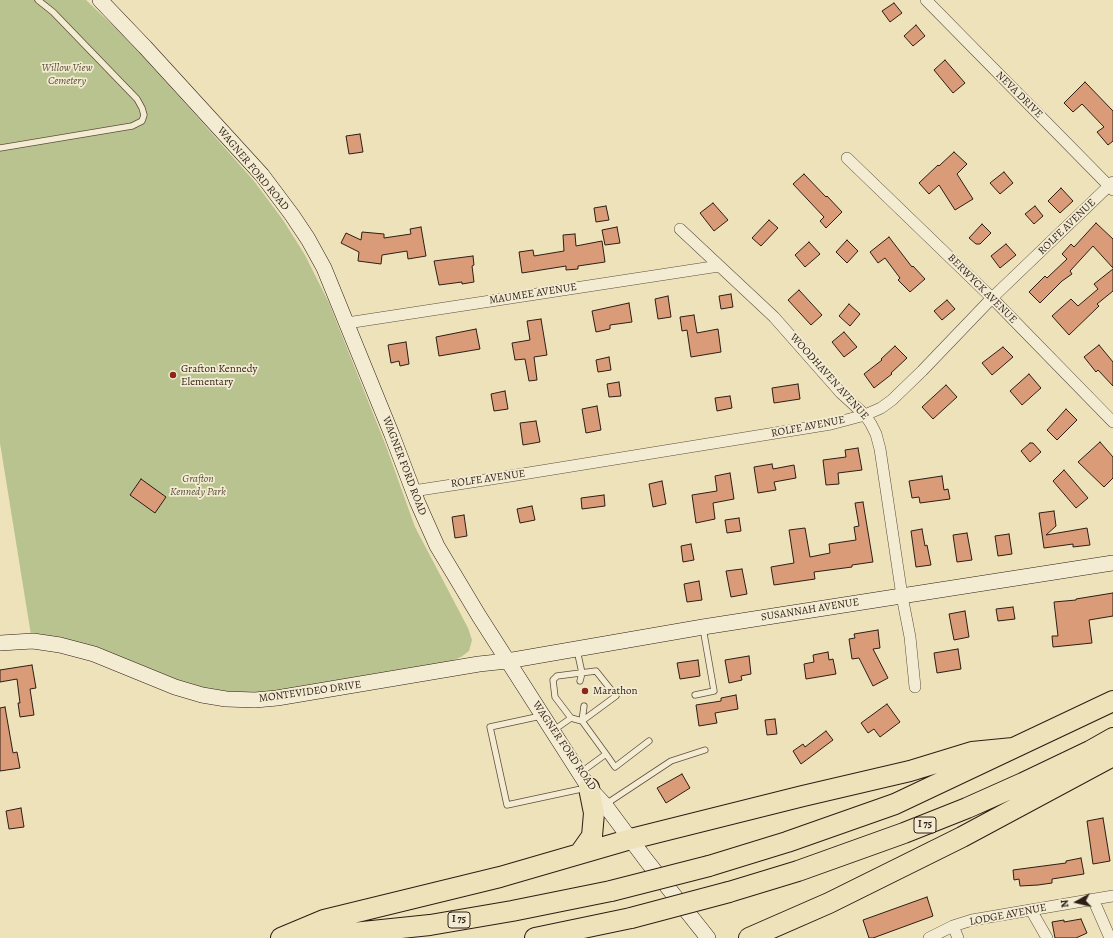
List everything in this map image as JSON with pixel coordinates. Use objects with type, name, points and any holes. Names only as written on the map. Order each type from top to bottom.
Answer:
[{"type":"highway","name":"I 75","points":[[305,938],[430,925],[512,911],[611,891],[709,866],[786,842],[895,804],[1113,701]]},
{"type":"highway","name":"I 75","points":[[536,938],[631,918],[729,892],[798,871],[911,831],[1016,786],[1090,751],[1113,738]]},
{"type":"highway","points":[[281,938],[324,920],[500,877],[631,839],[910,771],[972,752],[1013,748]]},
{"type":"highway","points":[[749,938],[829,903],[962,838],[1113,756]]},
{"type":"highway","points":[[580,854],[592,836],[594,813],[585,780]]},
{"type":"street","name":"WAGNER FORD ROAD","points":[[100,0],[262,175],[308,239],[324,268],[437,546],[478,616],[585,780],[708,938]]},
{"type":"street","name":"NEVA DRIVE","points":[[926,0],[1112,186]]},
{"type":"street","name":"BERWYCK AVENUE","points":[[847,158],[992,298],[1113,422]]},
{"type":"street","name":"ROLFE AVENUE","points":[[413,490],[504,478],[831,424],[865,415],[881,408],[892,400],[992,298],[1112,186]]},
{"type":"street","name":"WOODHAVEN AVENUE","points":[[680,229],[774,317],[841,393],[865,415],[876,434],[880,449],[902,596],[910,637],[915,687]]},
{"type":"street","name":"MAUMEE AVENUE","points":[[347,323],[719,266]]},
{"type":"street","name":"SUSANNAH AVENUE","points":[[507,661],[703,627],[1113,563]]},
{"type":"street","name":"MONTEVIDEO DRIVE","points":[[0,643],[33,641],[60,645],[94,654],[175,687],[202,695],[226,699],[255,700],[277,698],[479,664],[507,661]]},
{"type":"street","name":"LODGE AVENUE","points":[[929,938],[953,926],[972,920],[1113,896]]},
{"type":"street","points":[[1094,899],[1110,938]]},
{"type":"street","points":[[1031,910],[1047,938]]},
{"type":"street","points":[[953,926],[958,938]]},
{"type":"lane","points":[[0,148],[132,126],[142,120],[144,115],[137,99],[53,12],[38,0]]},
{"type":"lane","points":[[695,695],[714,691],[703,627]]},
{"type":"lane","points":[[577,649],[582,673],[580,681]]},
{"type":"lane","points":[[582,721],[616,696],[596,671],[557,676],[553,680],[555,697],[571,718],[582,721],[615,767],[650,741]]},
{"type":"lane","points":[[582,721],[584,706]]},
{"type":"lane","points":[[543,716],[490,727],[507,805],[585,780],[606,754]]},
{"type":"lane","points":[[553,731],[571,718]]},
{"type":"lane","points":[[605,804],[670,761],[705,750]]},
{"type":"green space","name":"Grafton Kennedy Park","points":[[0,0],[86,0],[126,38],[192,111],[254,181],[283,220],[305,255],[329,303],[386,446],[415,527],[468,628],[472,640],[469,651],[461,657],[449,662],[285,691],[240,694],[197,688],[82,644],[42,635],[31,635],[0,443]]},
{"type":"building","points":[[894,3],[902,13],[890,22],[882,11]]},
{"type":"building","points":[[916,25],[925,36],[913,46],[904,36]]},
{"type":"building","points":[[945,60],[965,83],[953,93],[934,70]]},
{"type":"building","points":[[1085,82],[1113,111],[1113,141],[1108,145],[1097,132],[1104,127],[1082,104],[1073,112],[1064,103]]},
{"type":"building","points":[[360,134],[363,152],[349,154],[346,136]]},
{"type":"building","points":[[954,152],[967,164],[957,174],[973,199],[955,210],[939,185],[929,194],[919,183]]},
{"type":"building","points":[[1004,172],[1013,183],[1000,194],[990,183]]},
{"type":"building","points":[[804,174],[842,212],[826,228],[820,221],[824,217],[793,184]]},
{"type":"building","points":[[1061,188],[1073,201],[1060,213],[1048,201]]},
{"type":"building","points":[[713,203],[728,220],[714,231],[700,213]]},
{"type":"building","points":[[606,206],[609,220],[596,222],[594,208]]},
{"type":"building","points":[[1035,206],[1043,216],[1034,224],[1025,214]]},
{"type":"building","points":[[769,220],[778,228],[761,246],[752,238]]},
{"type":"building","points":[[1096,223],[1113,239],[1113,268],[1093,246],[1070,271],[1072,274],[1062,281],[1040,303],[1029,292],[1045,276],[1047,278],[1067,259],[1062,254],[1071,244],[1074,247]]},
{"type":"building","points":[[982,224],[991,233],[980,244],[976,244],[969,238]]},
{"type":"building","points":[[421,227],[426,256],[408,259],[407,251],[382,255],[381,264],[358,261],[359,252],[341,243],[346,233],[361,240],[362,232],[384,234],[384,238],[411,234],[410,229]]},
{"type":"building","points":[[617,227],[620,243],[605,245],[602,230]]},
{"type":"building","points":[[575,234],[576,246],[602,241],[605,262],[578,266],[578,269],[566,270],[566,266],[522,273],[519,252],[533,250],[534,256],[564,251],[563,235]]},
{"type":"building","points":[[889,237],[912,267],[913,266],[925,279],[910,292],[898,280],[900,278],[885,258],[878,263],[870,252]]},
{"type":"building","points":[[847,240],[858,251],[847,263],[836,252]]},
{"type":"building","points":[[809,242],[820,254],[805,267],[795,255]]},
{"type":"building","points":[[1006,244],[1016,255],[1000,268],[991,256]]},
{"type":"building","points":[[473,256],[474,265],[472,266],[474,282],[439,285],[434,261]]},
{"type":"building","points":[[1113,269],[1113,291],[1097,304],[1099,306],[1069,335],[1052,316],[1071,299],[1078,306],[1098,289],[1094,284]]},
{"type":"building","points":[[799,290],[822,315],[811,325],[788,300]]},
{"type":"building","points":[[731,294],[733,307],[721,309],[719,296]]},
{"type":"building","points":[[668,296],[671,317],[658,319],[655,299]]},
{"type":"building","points":[[947,300],[955,309],[942,320],[934,311]]},
{"type":"building","points":[[629,303],[632,322],[610,325],[610,329],[596,332],[592,311]]},
{"type":"building","points":[[849,304],[860,314],[850,326],[839,316]]},
{"type":"building","points":[[694,315],[697,333],[718,329],[721,352],[691,357],[687,330],[682,331],[680,317]]},
{"type":"building","points":[[541,319],[547,355],[534,357],[537,380],[529,381],[525,359],[515,360],[512,343],[530,340],[527,321]]},
{"type":"building","points":[[476,329],[480,349],[439,356],[436,337]]},
{"type":"building","points":[[844,332],[857,347],[844,357],[832,342]]},
{"type":"building","points":[[406,342],[409,364],[400,366],[399,361],[391,363],[388,345]]},
{"type":"building","points":[[1099,345],[1113,362],[1113,386],[1098,370],[1096,372],[1084,357]]},
{"type":"building","points":[[895,346],[907,358],[891,373],[892,374],[874,388],[864,374],[882,360],[881,359]]},
{"type":"building","points":[[1003,347],[1013,357],[992,375],[982,363]]},
{"type":"building","points":[[609,357],[611,370],[598,372],[596,360]]},
{"type":"building","points":[[1029,374],[1041,388],[1022,405],[1010,391]]},
{"type":"building","points":[[619,382],[621,396],[609,397],[607,384]]},
{"type":"building","points":[[798,384],[800,399],[774,403],[772,388]]},
{"type":"building","points":[[946,385],[957,397],[933,419],[922,407]]},
{"type":"building","points":[[505,391],[508,409],[494,411],[491,394]]},
{"type":"building","points":[[730,396],[732,408],[717,411],[715,398]]},
{"type":"building","points":[[597,406],[601,430],[586,433],[582,409]]},
{"type":"building","points":[[1066,409],[1077,420],[1057,440],[1047,430]]},
{"type":"building","points":[[536,421],[540,442],[523,445],[520,423]]},
{"type":"building","points":[[1100,442],[1113,457],[1113,478],[1104,487],[1078,462]]},
{"type":"building","points":[[1030,443],[1033,443],[1041,452],[1030,462],[1021,451]]},
{"type":"building","points":[[858,448],[862,470],[838,473],[839,484],[826,485],[823,460],[846,457],[845,450]]},
{"type":"building","points":[[772,464],[773,469],[794,465],[796,478],[774,482],[776,490],[758,493],[754,467]]},
{"type":"building","points":[[1064,470],[1088,498],[1076,508],[1053,481]]},
{"type":"building","points":[[730,473],[734,499],[713,503],[715,519],[696,523],[692,495],[717,491],[715,476]]},
{"type":"building","points":[[942,476],[944,490],[948,489],[950,499],[920,503],[919,497],[912,498],[909,481]]},
{"type":"building","points":[[141,479],[166,497],[155,513],[130,495]]},
{"type":"building","points":[[662,481],[666,504],[653,507],[649,484]]},
{"type":"building","points":[[604,495],[605,506],[582,509],[581,498]]},
{"type":"building","points":[[863,502],[873,562],[852,565],[852,567],[814,572],[815,579],[774,585],[771,567],[794,563],[789,530],[805,528],[810,557],[830,553],[829,544],[856,540],[854,527],[859,526],[855,503]]},
{"type":"building","points":[[532,506],[535,520],[520,523],[517,509]]},
{"type":"building","points":[[1054,511],[1056,526],[1046,535],[1087,528],[1090,545],[1073,547],[1073,544],[1044,548],[1039,513]]},
{"type":"building","points":[[464,515],[467,536],[455,538],[452,517]]},
{"type":"building","points":[[739,518],[741,531],[727,533],[725,520]]},
{"type":"building","points":[[922,529],[925,546],[927,545],[931,565],[916,567],[911,531]]},
{"type":"building","points":[[967,533],[972,560],[957,562],[953,535]]},
{"type":"building","points":[[1009,534],[1012,554],[998,556],[995,536]]},
{"type":"building","points":[[691,544],[694,560],[683,562],[681,546]]},
{"type":"building","points":[[742,569],[747,594],[731,597],[726,571]]},
{"type":"building","points":[[699,581],[702,600],[687,602],[684,584]]},
{"type":"building","points":[[1113,593],[1113,616],[1089,620],[1092,643],[1053,647],[1052,636],[1058,636],[1054,602],[1076,600]]},
{"type":"building","points":[[1013,607],[1015,619],[998,621],[996,609]]},
{"type":"building","points":[[965,611],[969,637],[954,640],[949,614]]},
{"type":"building","points":[[878,630],[880,648],[873,649],[888,678],[873,686],[859,658],[852,659],[849,639],[855,638],[854,634]]},
{"type":"building","points":[[958,649],[961,669],[937,673],[934,653]]},
{"type":"building","points":[[828,652],[829,660],[833,659],[836,674],[806,679],[804,664],[814,662],[813,655]]},
{"type":"building","points":[[749,656],[751,674],[741,676],[742,680],[729,683],[725,660]]},
{"type":"building","points":[[698,660],[700,676],[680,679],[677,663]]},
{"type":"building","points":[[32,665],[36,688],[30,689],[34,715],[20,717],[17,679],[0,682],[0,670]]},
{"type":"building","points":[[736,695],[738,709],[715,713],[717,723],[699,726],[696,705],[721,701],[721,698]]},
{"type":"building","points":[[887,704],[900,722],[880,737],[874,729],[868,733],[861,723]]},
{"type":"building","points":[[5,707],[13,753],[17,752],[20,768],[0,771],[0,708]]},
{"type":"building","points":[[775,719],[777,734],[767,735],[765,720]]},
{"type":"building","points":[[826,731],[833,740],[801,764],[793,751],[803,744],[805,747]]},
{"type":"building","points":[[682,774],[690,788],[666,803],[657,788]]},
{"type":"building","points":[[21,808],[24,827],[9,829],[6,811]]},
{"type":"building","points":[[1103,818],[1110,861],[1093,864],[1087,821]]},
{"type":"building","points":[[1081,858],[1084,874],[1052,879],[1052,883],[1038,885],[1020,886],[1019,879],[1014,880],[1013,870],[1066,863],[1066,861]]},
{"type":"building","points":[[927,897],[933,916],[873,938],[869,938],[863,920]]},
{"type":"building","points":[[1081,919],[1087,933],[1076,938],[1055,938],[1052,922],[1064,920],[1064,922]]},
{"type":"place","name":"Grafton Kennedy Elementary","points":[[173,375]]},
{"type":"place","name":"Marathon","points":[[585,691]]},
{"type":"park label","name":"Willow View Cemetery","points":[[67,74]]}]
